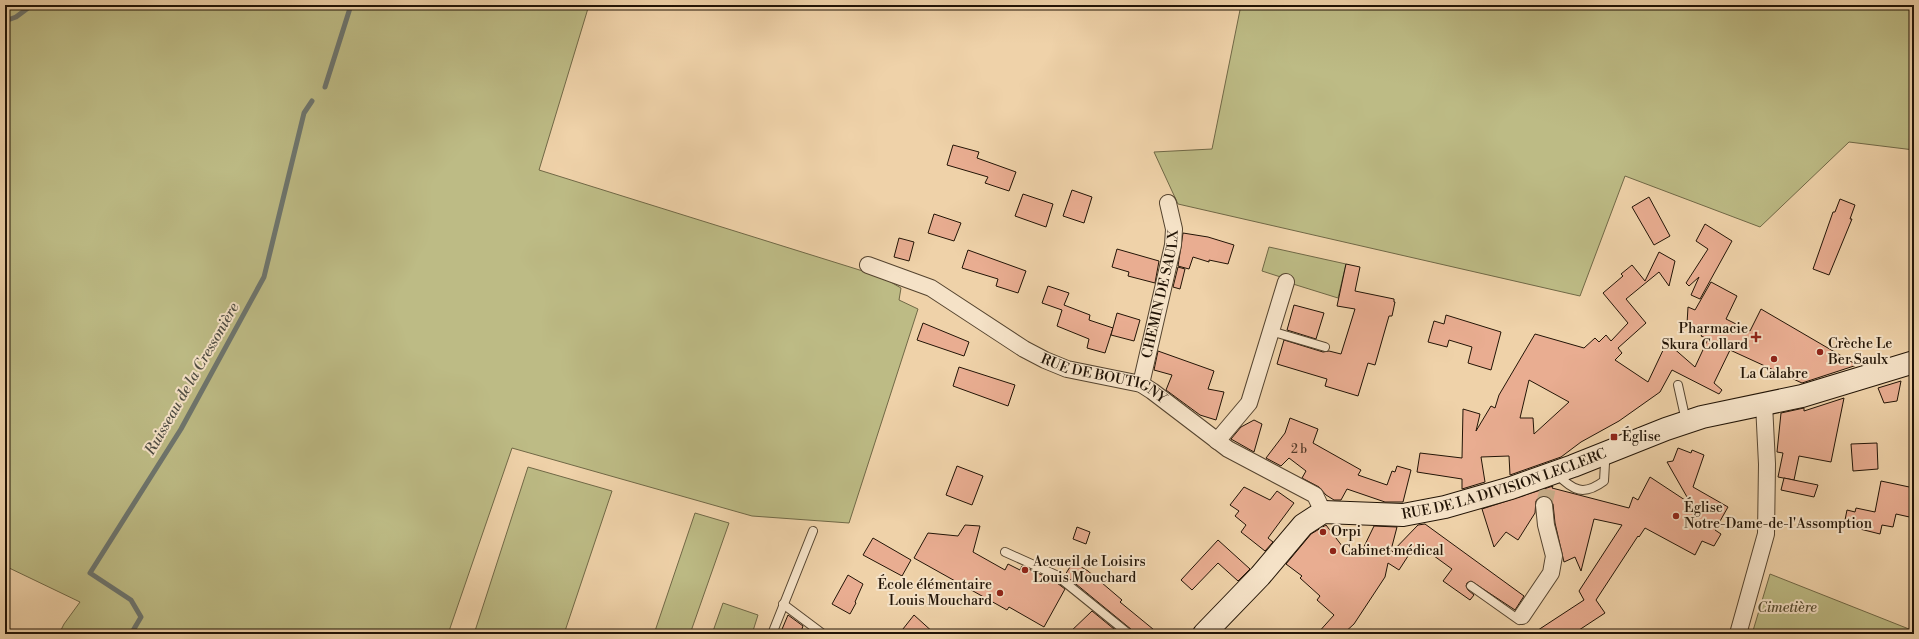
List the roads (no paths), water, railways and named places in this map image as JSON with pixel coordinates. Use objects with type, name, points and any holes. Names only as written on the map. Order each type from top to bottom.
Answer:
[{"type":"main road","name":"RUE DE LA DIVISION LECLERC","points":[[1323,512],[1403,515],[1424,512],[1559,475],[1602,455],[1702,417],[1802,396],[1914,362]]},
{"type":"main road","points":[[1204,634],[1260,576],[1303,525],[1323,512]]},
{"type":"street","name":"CHEMIN DE SAULX","points":[[1141,384],[1174,245],[1174,229],[1168,203]]},
{"type":"street","name":"RUE DE BOUTIGNY","points":[[868,266],[931,288],[1024,349],[1045,360],[1067,369],[1141,384],[1152,390],[1228,449],[1315,495],[1323,512]]},
{"type":"street","points":[[1217,441],[1248,403],[1272,331],[1286,282]]},
{"type":"street","points":[[1738,634],[1766,534],[1767,464],[1764,404]]},
{"type":"street","points":[[1522,616],[1552,573],[1554,556],[1546,525],[1544,505]]},
{"type":"lane","points":[[1272,331],[1326,346]]},
{"type":"lane","points":[[1678,386],[1686,422]]},
{"type":"lane","points":[[1559,475],[1566,484],[1581,490],[1592,490],[1604,481],[1605,463],[1602,455]]},
{"type":"lane","points":[[772,634],[813,531]]},
{"type":"lane","points":[[1005,552],[1056,575],[1129,634]]},
{"type":"lane","points":[[1471,586],[1519,620],[1522,616]]},
{"type":"lane","points":[[783,604],[823,634]]},
{"type":"waterway","points":[[5,21],[16,17],[32,5]]},
{"type":"waterway","points":[[325,87],[351,5]]},
{"type":"waterway","name":"Ruisseau de la Cressonière","points":[[131,634],[141,617],[131,600],[90,573],[181,429],[264,277],[304,113],[312,101]]},
{"type":"tunnel","points":[[1544,505],[1548,487]]},
{"type":"place","name":"Pharmacie Skura Collard","points":[[1756,337]]},
{"type":"place","name":"Crèche Le Ber Saulx","points":[[1820,352]]},
{"type":"place","name":"La Calabre","points":[[1774,359]]},
{"type":"place","name":"Église","points":[[1614,437]]},
{"type":"place","name":"Église Notre-Dame-de-l'Assomption","points":[[1676,516]]},
{"type":"place","name":"Orpi","points":[[1323,532]]},
{"type":"place","name":"Cabinet médical","points":[[1333,551]]},
{"type":"place","name":"Accueil de Loisirs Louis Mouchard","points":[[1025,570]]},
{"type":"place","name":"École élémentaire Louis Mouchard","points":[[1000,593]]},
{"type":"park label","name":"Cimetière","points":[[1787,608]]}]
